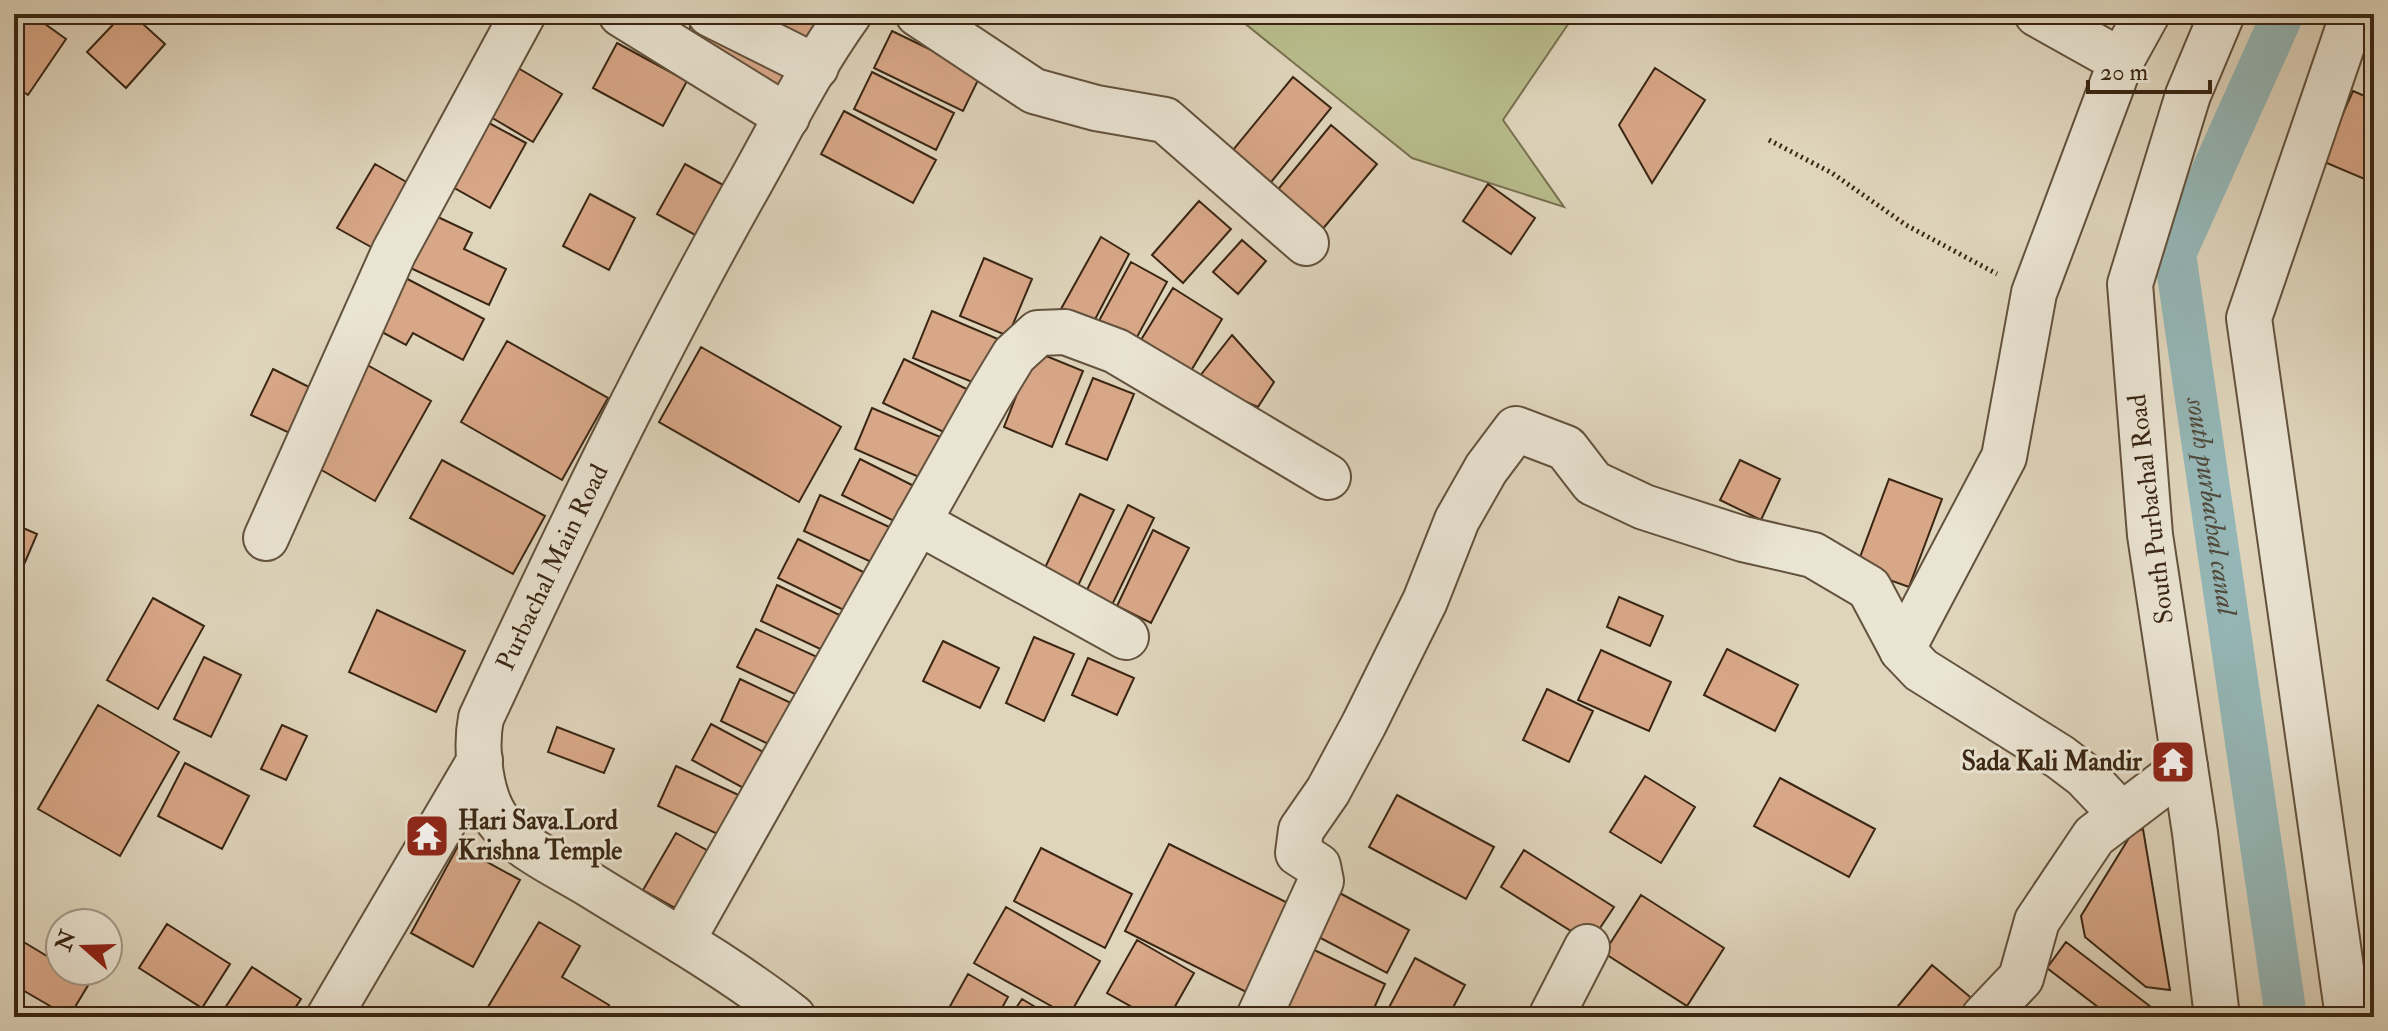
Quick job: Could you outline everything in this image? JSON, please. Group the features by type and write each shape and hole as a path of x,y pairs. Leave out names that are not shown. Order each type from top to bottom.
{"street":[{"path":"266,538 394,252 523,14"},
{"path":"621,14 787,117"},
{"path":"710,14 816,67"},
{"name":"Purbachal Main Road","path":"793,1017 682,941 515,838 491,809 480,760 481,718 566,535 668,330 787,117 849,14"},
{"path":"918,14 1034,91 1096,108 1165,120 1306,243"},
{"path":"2037,14 2121,61"},
{"path":"1902,650 2004,457 2034,293 2121,61 2147,14"},
{"name":"South Purbachal Road","path":"2217,1017 2185,767 2150,535 2130,284 2188,95 2222,14"},
{"path":"2348,1017 2249,318 2353,14"},
{"path":"682,941 1014,355 1038,333 1065,332 1116,351 1328,477"},
{"path":"1272,1013 1321,881 1318,866 1298,853 1301,830 1328,791 1364,724 1425,601 1457,520 1486,469 1516,429 1566,448 1593,483 1644,507 1743,539 1813,555 1869,588 1902,650 1921,670 2060,757 2085,776 2121,814"},
{"path":"918,522 1126,637"},
{"path":"329,1017 480,760"},
{"path":"1984,1017 2021,978 2037,921 2094,836 2185,767"},
{"path":"1551,1017 1587,947"}],"path":[{"path":"1769,140 1832,173 1906,225 2034,293"}],"green space":[{"path":"1233,14 1575,14 1503,120 1564,207 1412,158"}],"building":[{"path":"14,14 31,14 66,39 28,95 14,86"},
{"path":"123,14 132,14 165,44 126,88 87,52"},
{"path":"697,14 804,67 785,103 680,47"},
{"path":"738,14 832,14 803,57"},
{"path":"892,31 981,74 963,111 874,68"},
{"path":"617,43 687,81 663,126 593,88"},
{"path":"518,68 562,94 533,142 489,116"},
{"path":"1655,68 1705,100 1652,183 1619,125"},
{"path":"872,72 954,113 936,150 854,109"},
{"path":"1293,77 1331,108 1267,187 1228,156"},
{"path":"2353,91 2374,100 2374,183 2322,161"},
{"path":"844,111 936,160 913,203 821,154"},
{"path":"478,117 526,143 490,208 442,181"},
{"path":"1331,125 1377,164 1321,231 1275,193"},
{"path":"375,164 417,188 380,252 337,228"},
{"path":"685,164 734,191 706,241 657,214"},
{"path":"1488,184 1535,218 1511,254 1463,221"},
{"path":"590,194 635,218 609,270 563,246"},
{"path":"1199,201 1231,229 1183,283 1152,255"},
{"path":"425,211 472,233 464,249 506,269 489,305 400,263"},
{"path":"1101,237 1129,254 1090,329 1061,309"},
{"path":"1242,240 1266,261 1238,294 1213,272"},
{"path":"984,258 1032,279 1008,336 960,316"},
{"path":"1131,262 1167,282 1131,348 1095,328"},
{"path":"394,272 484,319 463,360 413,333 406,345 367,324"},
{"path":"1173,288 1222,319 1186,379 1136,348"},
{"path":"932,311 1005,342 987,388 913,358"},
{"path":"1232,335 1274,382 1258,407 1196,381"},
{"path":"507,341 608,398 562,480 461,422"},
{"path":"701,347 841,427 799,502 659,422"},
{"path":"1034,351 1083,371 1052,447 1004,427"},
{"path":"904,359 973,392 952,436 883,403"},
{"path":"362,362 431,401 375,501 306,461"},
{"path":"273,369 317,391 296,436 251,415"},
{"path":"1093,378 1134,394 1107,460 1066,444"},
{"path":"872,408 945,439 928,481 855,449"},
{"path":"860,459 924,491 906,527 842,495"},
{"path":"442,460 545,516 513,574 410,518"},
{"path":"1740,460 1780,479 1761,520 1720,500"},
{"path":"1889,479 1942,499 1909,587 1856,568"},
{"path":"1080,494 1114,510 1076,590 1042,574"},
{"path":"820,495 898,531 882,567 804,531"},
{"path":"1128,505 1154,518 1111,607 1085,594"},
{"path":"14,524 37,534 14,588"},
{"path":"1153,530 1189,548 1151,623 1117,606"},
{"path":"798,539 877,579 858,617 778,578"},
{"path":"777,585 852,621 835,656 761,621"},
{"path":"1619,597 1663,616 1650,646 1607,627"},
{"path":"153,598 204,626 158,709 107,680"},
{"path":"377,610 465,651 436,712 349,672"},
{"path":"756,629 828,662 810,701 737,667"},
{"path":"1034,637 1074,654 1044,721 1006,703"},
{"path":"943,641 999,668 980,708 923,681"},
{"path":"1727,649 1798,685 1775,731 1704,695"},
{"path":"1601,650 1671,682 1649,731 1578,700"},
{"path":"204,657 241,675 211,737 174,719"},
{"path":"1088,658 1134,678 1117,715 1072,695"},
{"path":"740,679 806,710 785,752 721,721"},
{"path":"1547,689 1593,711 1569,762 1523,740"},
{"path":"98,705 179,752 120,856 38,809"},
{"path":"711,724 778,760 758,796 692,760"},
{"path":"282,725 307,736 286,780 261,769"},
{"path":"557,727 614,749 604,773 548,752"},
{"path":"185,763 249,796 222,849 158,816"},
{"path":"676,766 745,798 726,838 658,806"},
{"path":"1645,776 1695,807 1661,863 1610,832"},
{"path":"1780,778 1875,829 1849,877 1754,826"},
{"path":"1397,795 1494,847 1466,899 1369,847"},
{"path":"2143,829 2170,990 2146,987 2085,937 2081,916 2132,833"},
{"path":"676,833 719,857 686,914 643,890"},
{"path":"1169,844 1300,909 1256,997 1125,931"},
{"path":"458,846 520,880 473,967 411,933"},
{"path":"1041,848 1132,894 1105,948 1014,901"},
{"path":"1524,850 1614,907 1590,943 1501,887"},
{"path":"1334,890 1409,930 1387,973 1311,933"},
{"path":"1641,895 1724,948 1687,1006 1604,953"},
{"path":"1006,907 1100,961 1069,1016 974,963"},
{"path":"539,922 580,946 562,977 609,1005 602,1017 494,1017 485,1012"},
{"path":"167,924 230,964 202,1008 139,968"},
{"path":"1137,940 1194,973 1169,1017 1150,1017 1107,993"},
{"path":"22,941 44,954 44,987 87,987 69,1017 14,985 14,955"},
{"path":"2066,942 2164,1017 2111,1017 2047,968"},
{"path":"1306,946 1385,984 1370,1017 1308,1017 1280,1005"},
{"path":"1415,958 1465,985 1448,1017 1384,1017"},
{"path":"1932,965 1975,1001 1961,1017 1889,1017"},
{"path":"252,967 301,999 289,1017 219,1017"},
{"path":"968,974 1008,997 997,1017 944,1017"},
{"path":"1022,999 1052,1017 1010,1017"}],"waterway":[{"name":"south purbachal canal","path":"2283,14 2175,254 2286,1017"}],"place":[{"name":"Sada Kali Mandir","path":"2173,762"},
{"name":"Hari Sava.Lord Krishna Temple","path":"427,836"}]}
